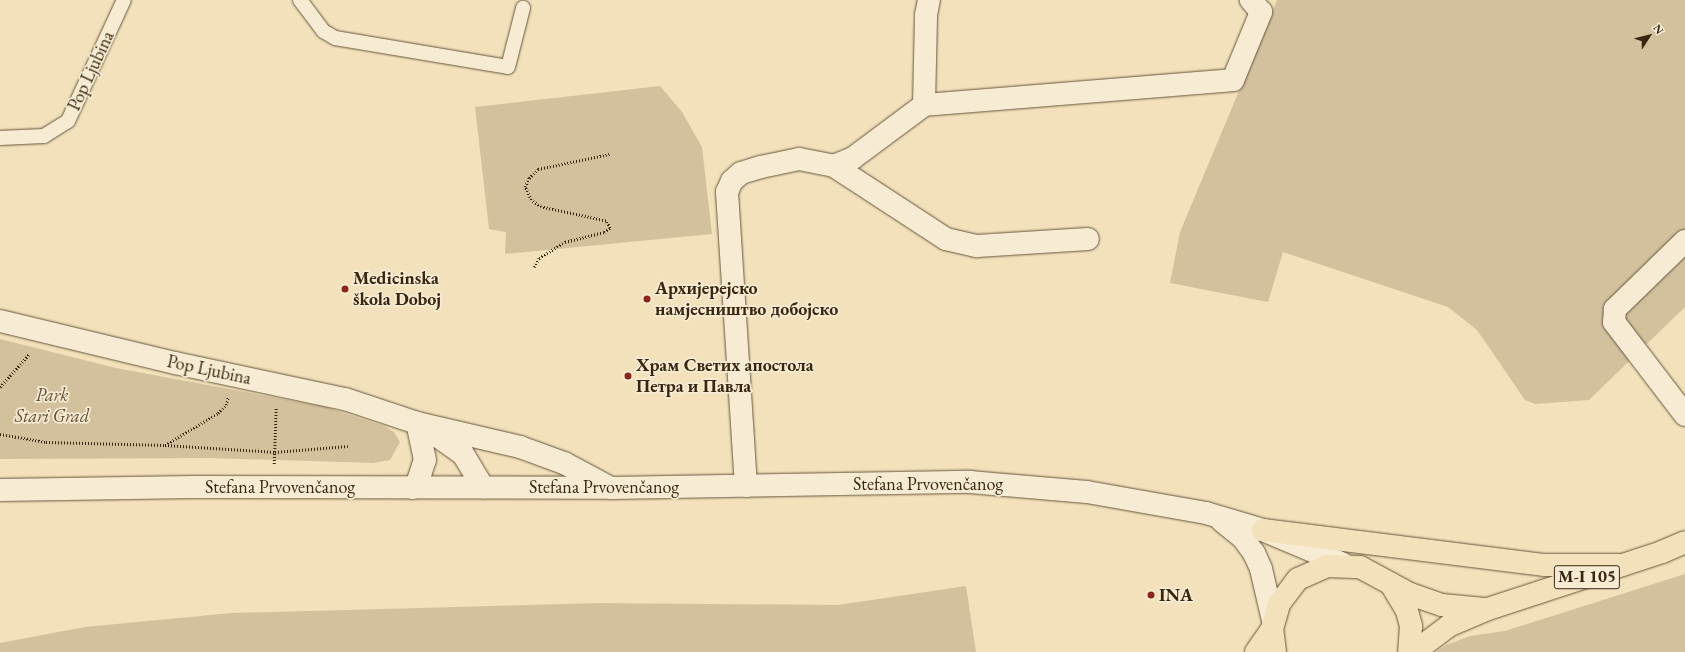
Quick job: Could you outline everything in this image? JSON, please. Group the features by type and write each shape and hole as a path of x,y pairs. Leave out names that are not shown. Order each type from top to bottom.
{"main road":[{"path":"1263,530 1544,565 1622,565"},
{"name":"M-I 105","path":"1414,652 1450,625 1488,609 1622,565 1685,542"},
{"name":"M-I 105","path":"1256,652 1273,624 1281,600 1298,579 1317,569 1343,564 1360,567 1390,583 1442,605 1488,609"},
{"path":"1390,583 1407,611 1411,626 1408,652"},
{"name":"M-I 105","path":"1273,624 1275,652"}],"street":[{"path":"924,105 926,15 929,0"},
{"path":"834,166 852,158 924,105 1233,80 1261,12 1251,0"},
{"path":"746,486 727,192 732,181 741,173 761,166 799,158 834,166 946,239 977,246 1088,239"},
{"path":"1685,241 1615,309 1614,322 1685,415"},
{"name":"Pop Ljubina","path":"0,321 175,363 345,398 417,423"},
{"path":"417,423 463,454 483,487"},
{"path":"417,423 520,447 564,463 611,488"},
{"path":"412,488 418,481 425,460 417,423"},
{"name":"Stefana Prvovenčanog","path":"0,490 194,487 611,488 970,482 1087,492 1206,513"},
{"path":"1206,513 1263,530 1343,564"},
{"path":"1206,513 1222,521 1243,538 1254,553 1261,569 1273,624"}],"lane":[{"name":"Pop Ljubina","path":"0,138 44,136 68,121 124,0"},
{"path":"300,0 323,31 335,38 508,67 523,8"}],"path":[{"path":"534,267 539,258 565,242 604,232 610,228 606,221 541,207 531,200 525,187 529,178 538,168 610,154"},
{"path":"0,387 30,353"},
{"path":"165,445 218,413 226,405 229,390"},
{"path":"273,471 276,400"},
{"path":"0,434 46,442 165,445 275,452 348,446"}],"green space":[{"path":"1277,0 1685,0 1685,307 1589,400 1535,404 1525,400 1477,330 1448,307 1283,252 1268,302 1170,283 1180,232"},
{"path":"660,86 682,112 702,147 712,234 505,254 506,232 489,229 475,107"},
{"name":"Park Stari Grad","path":"0,339 116,368 326,407 384,426 394,432 400,442 390,460 373,463 209,458 0,459"},
{"path":"1685,574 1685,652 1436,652 1446,645 1470,636 1505,631"},
{"path":"966,586 976,652 0,652 0,643 85,627 232,613 599,603 838,605"}],"place":[{"name":"Medicinska škola Doboj","path":"345,289"},
{"name":"Архијерејско намјесништво добојско","path":"647,299"},
{"name":"Храм Светих апостола Петра и Павла","path":"628,376"},
{"name":"INA","path":"1151,595"}]}
